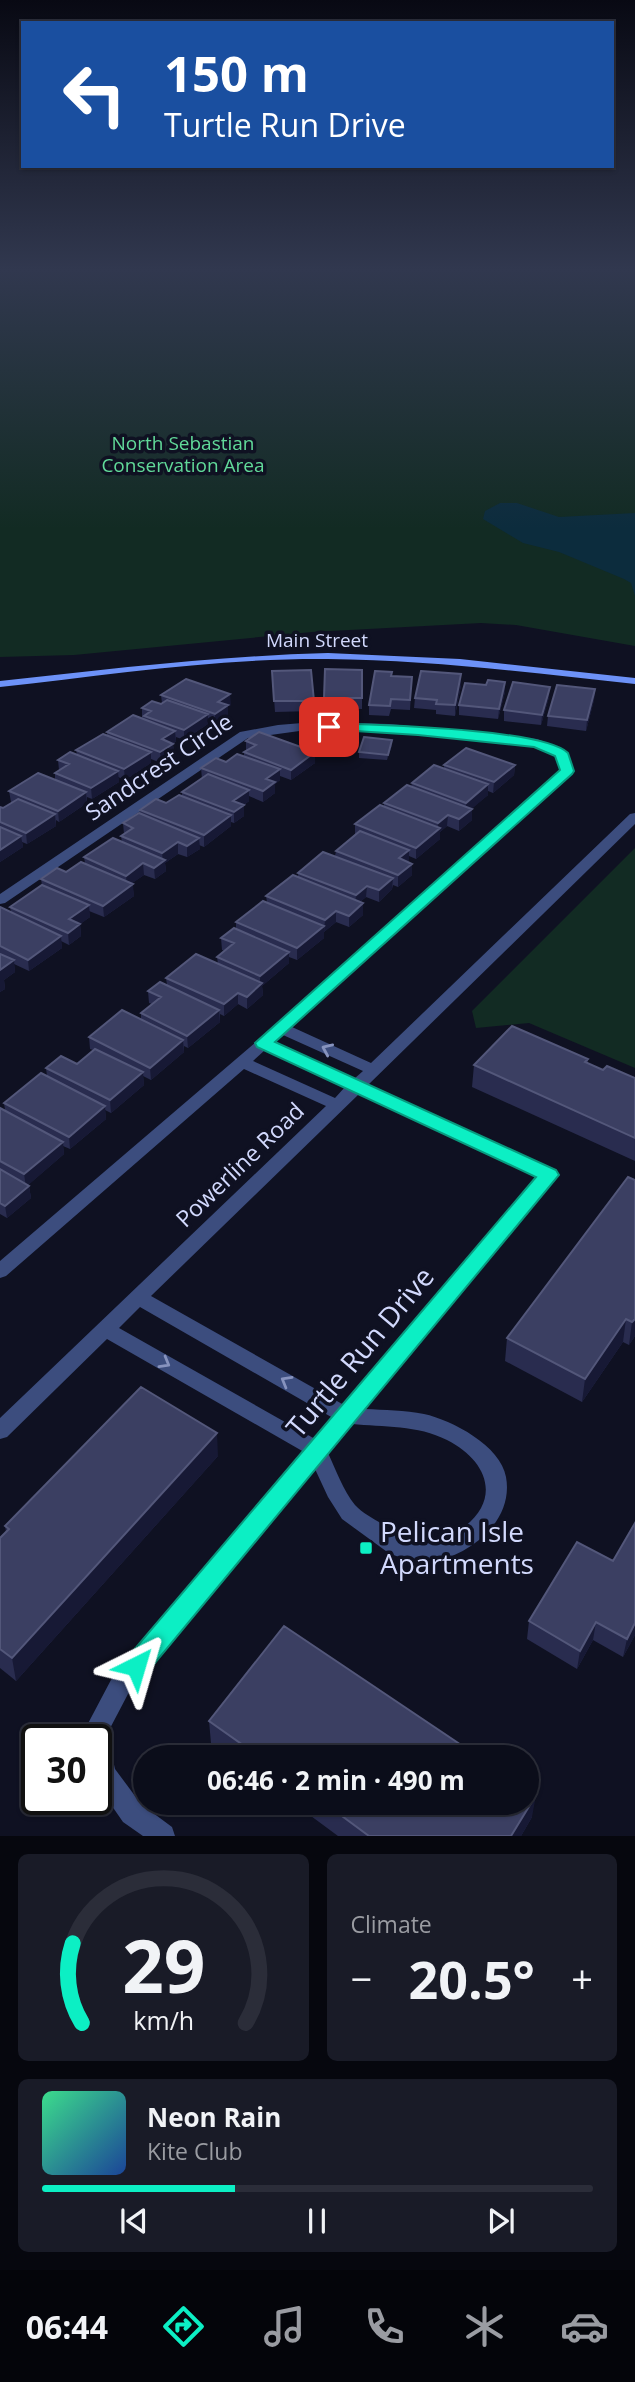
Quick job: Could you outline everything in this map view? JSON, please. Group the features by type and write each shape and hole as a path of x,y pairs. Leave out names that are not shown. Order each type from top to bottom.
{"street":[{"name":"Main Street","path":"0,684 144,668 262,658 328,656 460,662 635,681"},
{"name":"Sandcrest Circle","path":"0,900 244,735 275,727 356,727 537,743 561,753 567,771 281,1028 0,1271"},
{"name":"Powerline Road","path":"0,1431 635,817"},
{"path":"281,1028 374,1070"},
{"path":"263,1043 356,1087"},
{"path":"242,1062 337,1105"},
{"name":"Turtle Run Drive","path":"163,1836 132,1813 104,1774 95,1733 120,1686 549,1175 356,1087"},
{"path":"105,1329 317,1449 335,1490 349,1513 398,1547 430,1553 458,1544 480,1527 495,1504 496,1476 481,1452 455,1434 424,1422 345,1415 138,1297"}],"green space":[{"name":"North Sebastian Conservation Area","path":"0,358 635,358 635,646 516,625 481,623 312,632 74,655 0,657"},
{"path":"635,848 635,1068 529,1023 476,1028 472,1011"}],"water":[{"path":"500,503 517,503 559,517 635,513 635,596 631,583 624,579 559,552 523,543 483,519 485,511"}],"building":[{"path":"325,669 362,670 362,698 324,698"},
{"path":"311,670 314,701 274,701 272,671"},
{"path":"375,671 392,672 391,676 412,677 410,700 391,699 390,706 369,705"},
{"path":"421,671 461,674 455,705 436,704 437,700 415,698"},
{"path":"186,679 230,694 218,702 228,705 215,714 161,695"},
{"path":"488,680 505,682 499,709 459,705 465,683 486,685"},
{"path":"513,682 550,687 542,715 504,710"},
{"path":"557,685 595,689 587,720 548,716"},
{"path":"167,700 208,714 184,730 144,716 151,711 142,708 152,701 161,704"},
{"path":"133,715 175,731 162,739 173,744 160,752 107,732"},
{"path":"259,732 315,752 291,770 244,752 256,745 246,741"},
{"path":"103,734 151,752 124,769 76,750"},
{"path":"364,737 392,740 388,755 359,752"},
{"path":"466,748 515,765 494,782 444,765"},
{"path":"70,752 118,771 91,788 55,773 69,764 58,760"},
{"path":"237,754 280,769 266,779 275,782 263,791 201,768 216,758 226,762"},
{"path":"434,765 488,784 466,803 412,783"},
{"path":"38,773 86,792 58,811 9,791"},
{"path":"208,774 249,790 233,801 244,805 234,812 182,792"},
{"path":"407,785 472,809 459,819 448,815 438,823 384,803"},
{"path":"179,795 231,815 204,835 140,810 156,799 166,803"},
{"path":"18,799 55,814 26,833 0,822 0,807 3,808"},
{"path":"380,805 440,828 416,848 355,824"},
{"path":"139,813 199,838 187,846 178,842 162,853 121,836 133,828 123,823"},
{"path":"0,827 21,836 0,850"},
{"path":"360,831 409,850 399,858 412,864 398,875 336,851"},
{"path":"113,838 165,860 154,868 143,863 126,876 84,857"},
{"path":"323,852 393,878 379,890 367,886 356,895 298,873"},
{"path":"81,862 133,884 103,906 41,879 57,868 66,872"},
{"path":"293,875 363,903 349,916 336,911 325,920 266,896"},
{"path":"42,885 89,905 69,919 80,924 68,933 10,907"},
{"path":"263,901 324,926 297,948 236,922"},
{"path":"0,907 61,936 28,960 0,946"},
{"path":"234,928 289,952 260,976 217,957 234,943 221,938"},
{"path":"0,954 14,960 0,970"},
{"path":"196,954 262,983 247,997 238,993 224,1004 166,978"},
{"path":"160,982 219,1010 187,1036 141,1013 161,997 148,991"},
{"path":"122,1010 183,1040 150,1068 89,1037"},
{"path":"512,1026 588,1059 585,1062 603,1070 607,1066 635,1078 635,1138 474,1065"},
{"path":"95,1049 143,1072 110,1100 46,1068 61,1056 77,1064"},
{"path":"41,1073 105,1106 69,1137 4,1103"},
{"path":"0,1108 63,1142 24,1174 0,1161"},
{"path":"0,1169 29,1186 5,1206 0,1203"},
{"path":"628,1177 635,1180 635,1319 632,1322 626,1319 585,1379 507,1338"},
{"path":"141,1387 217,1433 12,1658 0,1649 0,1538 9,1529 5,1526"},
{"path":"635,1523 635,1623 627,1639 596,1622 580,1651 529,1621 577,1542 613,1561"},
{"path":"284,1626 461,1745 243,1745 209,1721"},
{"path":"341,1815 524,1815 511,1836 369,1836"}],"place":[{"name":"Pelican Isle Apartments","path":"366,1548"}],"route":[{"path":"136,1666 549,1175 263,1043 567,771 561,753 537,743 418,731 329,727"}]}
